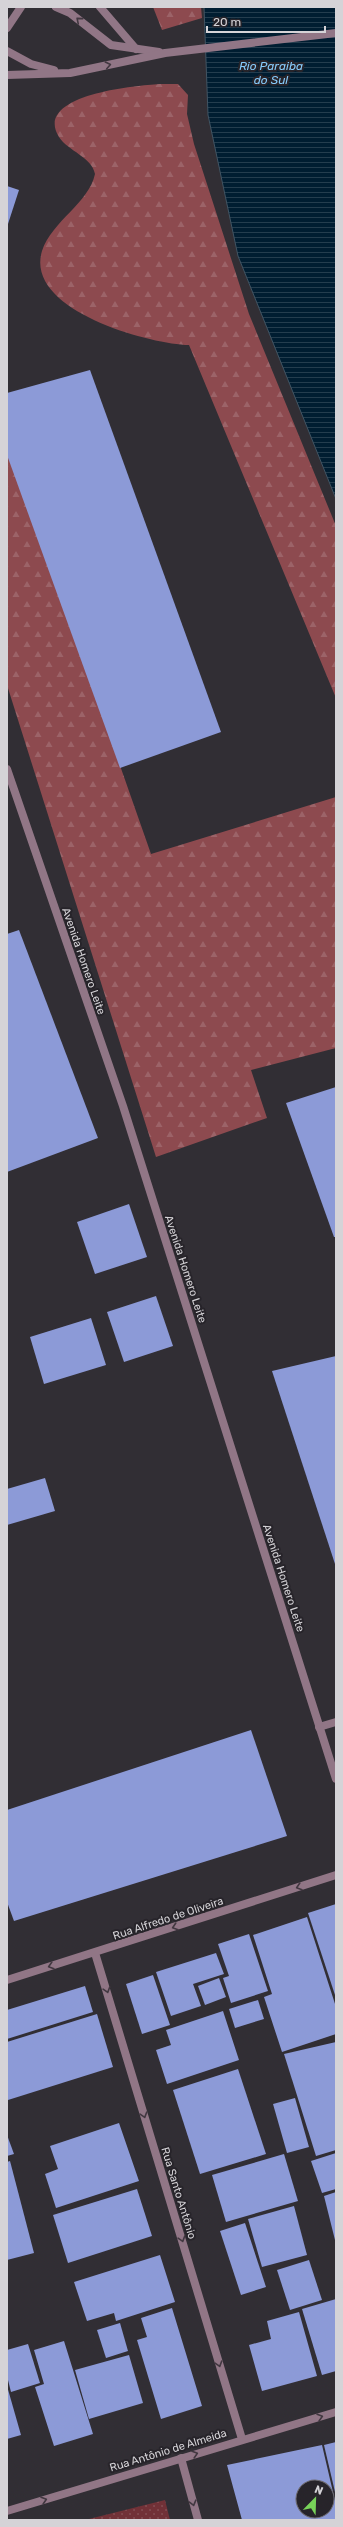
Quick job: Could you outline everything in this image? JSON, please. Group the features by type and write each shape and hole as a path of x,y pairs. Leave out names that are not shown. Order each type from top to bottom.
{"street":[{"path":"7,28 21,7"},
{"path":"56,7 70,14 111,45 168,53"},
{"path":"100,7 136,49"},
{"path":"7,75 70,73 168,53 336,33"},
{"path":"7,51 42,67 70,73"},
{"name":"Avenida Homero Leite","path":"7,769 123,1106 336,1779"},
{"path":"319,1727 336,1722"},
{"name":"Rua Alfredo de Oliveira","path":"7,1980 336,1875"},
{"name":"Rua Santo Antônio","path":"95,1953 242,2439"},
{"name":"Rua Antônio de Almeida","path":"7,2511 242,2439 336,2412"},
{"path":"181,2458 198,2520"}],"green space":[{"path":"153,7 201,7 202,18 162,30"},
{"path":"161,84 178,84 188,95 187,114 194,144 249,314 336,526 336,698 189,345 147,338 94,320 70,306 52,290 42,272 42,251 47,240 86,194 95,174 89,163 59,137 55,122 61,111 74,102 92,95 112,90"},
{"path":"7,443 151,854 336,797 336,1048 251,1070 267,1118 156,1157 7,685"}],"shaded area":[{"path":"165,2500 170,2520 85,2520"}],"water":[{"name":"Rio Paraiba do Sul","path":"204,7 336,7 336,499 238,256 208,115"}],"building":[{"path":"7,186 19,190 7,227"},
{"path":"90,370 221,732 120,768 7,455 7,393"},
{"path":"19,930 98,1138 7,1172 7,934"},
{"path":"336,1087 336,1237 334,1237 286,1103"},
{"path":"129,1204 147,1257 95,1274 77,1222"},
{"path":"156,1296 173,1346 124,1362 107,1312"},
{"path":"91,1318 106,1365 44,1384 30,1337"},
{"path":"336,1356 336,1567 272,1371"},
{"path":"45,1478 55,1511 7,1525 7,1489"},
{"path":"251,1730 287,1836 14,1921 7,1902 7,1810"},
{"path":"336,1904 336,1998 308,1913"},
{"path":"307,1917 336,2007 336,2034 282,2052 264,1997 272,1994 253,1935"},
{"path":"249,1934 268,1991 231,2003 223,1978 229,1976 218,1944"},
{"path":"216,1953 224,1974 193,1984 201,2006 171,2016 156,1972"},
{"path":"153,1975 170,2025 142,2034 126,1984"},
{"path":"219,1978 226,1997 205,2005 198,1986"},
{"path":"85,1986 93,2012 7,2039 7,2010"},
{"path":"258,2000 264,2019 235,2028 229,2009"},
{"path":"223,2011 239,2060 167,2084 156,2050 171,2045 166,2030"},
{"path":"97,2014 113,2067 8,2100 7,2042"},
{"path":"336,2042 336,2150 316,2156 284,2054"},
{"path":"238,2069 266,2154 200,2174 173,2090"},
{"path":"295,2098 309,2147 287,2153 273,2104"},
{"path":"119,2123 139,2181 56,2208 45,2174 58,2169 50,2146"},
{"path":"7,2135 14,2154 7,2156"},
{"path":"336,2153 336,2189 322,2193 311,2161"},
{"path":"284,2154 298,2201 226,2222 212,2175"},
{"path":"10,2161 34,2253 7,2260 7,2162"},
{"path":"137,2189 152,2236 68,2263 53,2215"},
{"path":"336,2192 336,2240 335,2240 324,2196"},
{"path":"294,2206 307,2255 262,2267 248,2219"},
{"path":"245,2223 266,2287 241,2295 220,2231"},
{"path":"160,2255 175,2302 116,2321 114,2313 87,2321 74,2282"},
{"path":"309,2260 322,2300 290,2310 277,2270"},
{"path":"336,2299 336,2371 322,2375 302,2309"},
{"path":"172,2308 202,2406 161,2419 137,2340 147,2337 141,2318"},
{"path":"299,2312 317,2376 262,2391 249,2345 271,2339 267,2321"},
{"path":"120,2323 128,2351 106,2358 97,2330"},
{"path":"64,2341 93,2434 54,2446 35,2387 44,2384 34,2350"},
{"path":"28,2344 40,2383 11,2392 7,2376 7,2350"},
{"path":"129,2355 143,2403 89,2419 75,2370"},
{"path":"7,2386 21,2435 7,2439"},
{"path":"336,2442 336,2492 335,2479 332,2479 324,2445"},
{"path":"322,2445 330,2479 295,2479 295,2519 335,2519 335,2501 336,2520 242,2520 227,2465"}]}
